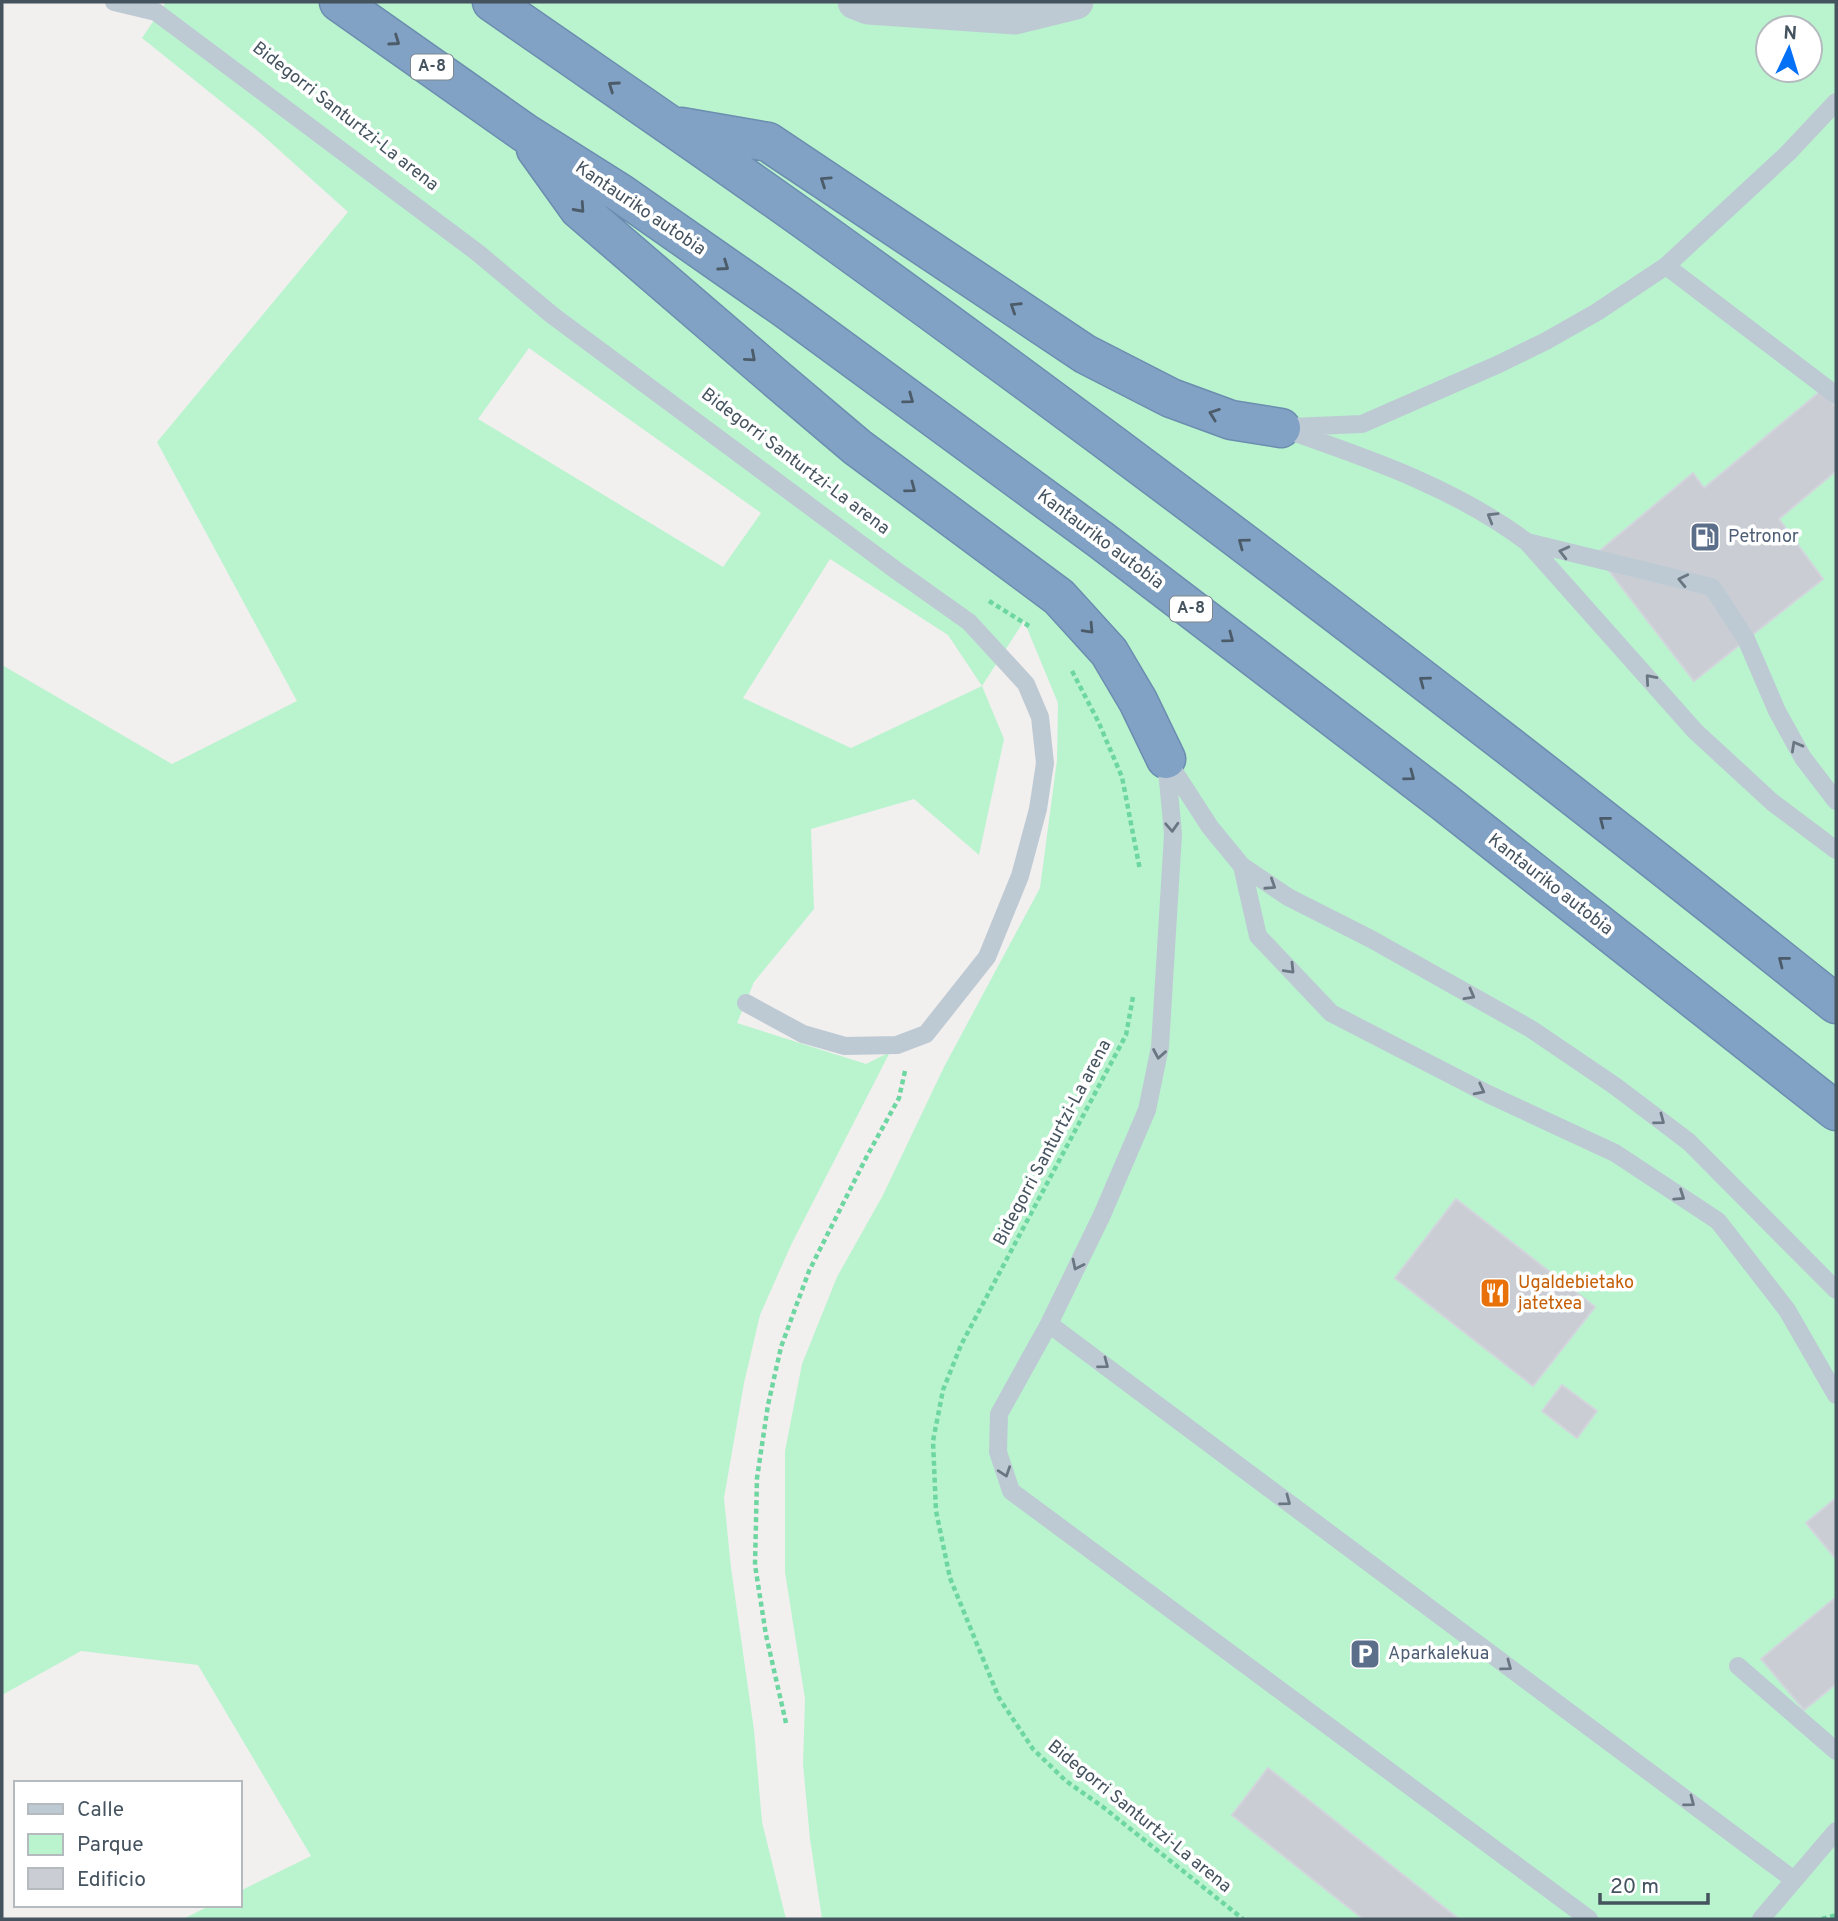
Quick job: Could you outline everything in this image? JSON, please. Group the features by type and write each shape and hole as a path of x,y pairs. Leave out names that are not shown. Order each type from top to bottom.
{"highway":[{"name":"Kantauriko autobia","path":"339,2 525,133 620,193 786,309 1101,540 1444,802 1836,1111"},
{"path":"492,2 835,241 1151,473 1507,744 1836,1004"},
{"path":"669,125 768,142 1085,354 1171,398 1231,420 1281,428"},
{"path":"525,133 579,209 857,447 1059,597 1109,652 1138,701 1166,760"}],"street":[{"path":"855,2 868,7 1016,17 1076,2"}],"lane":[{"path":"114,2 156,12 167,20 478,253 552,315 969,622 1026,684 1040,718 1045,763 1038,808 1020,876 987,957 926,1034 897,1045 845,1046 803,1034 746,1003"},
{"path":"1281,428 1362,424 1546,341 1597,312 1665,266 1788,153 1836,102"},
{"path":"1665,266 1836,395"},
{"path":"1281,428 1439,487 1497,520 1527,542 1695,731 1772,802 1836,850"},
{"path":"1527,542 1712,587 1746,639 1777,711 1803,758 1836,801"},
{"path":"1166,760 1210,827 1242,866 1288,897 1371,939 1531,1029 1615,1086 1689,1142 1836,1290"},
{"path":"1166,760 1173,834 1160,1047 1147,1110 1102,1216 1049,1324 999,1414 998,1452 1011,1491 1589,1919"},
{"path":"1242,866 1258,936 1331,1013 1488,1094 1615,1153 1718,1221 1787,1310 1836,1395"},
{"path":"1049,1324 1794,1880"},
{"path":"1738,1666 1836,1751"},
{"path":"1761,1919 1836,1831"}],"path":[{"path":"979,595 1035,629"},
{"path":"1069,665 1098,721 1122,777 1140,866 1140,880"},
{"name":"Bidegorri Santurtzi-La arena","path":"1135,987 1126,1035 961,1345 943,1390 933,1441 936,1511 950,1578 994,1686 1033,1749 1066,1781 1103,1807 1243,1919"},
{"path":"786,1723 766,1635 755,1565 757,1478 768,1405 781,1346 809,1271 899,1098 912,1039"},
{"path":"1822,1919 1836,1915"}],"green space":[{"path":"166,2 1836,2 1836,1919 822,1919 810,1839 803,1764 805,1699 785,1572 785,1451 802,1364 837,1277 883,1195 944,1067 1040,888 1057,760 1058,703 1024,621 982,686 1004,739 979,855 914,799 811,829 814,909 754,982 737,1023 866,1064 890,1052 791,1245 760,1315 744,1383 724,1498 754,1730 762,1822 786,1919 183,1919 207,1907 242,1907 242,1890 311,1856 198,1665 81,1651 2,1695 2,665 172,764 297,701 157,442 348,212 259,132 142,38","holes":["529,348 761,513 723,567 478,419","830,559 948,635 982,686 851,748 743,698"]}],"building":[{"name":"Petronor","path":"1822,390 1836,408 1836,471 1779,519 1823,579 1694,681 1596,554 1693,473 1704,488"},
{"name":"Ugaldebietako jatetxea","path":"1456,1199 1595,1307 1533,1386 1395,1278"},
{"path":"1562,1385 1597,1411 1577,1438 1542,1411"},
{"path":"1836,1498 1836,1559 1806,1523"},
{"path":"1836,1597 1836,1684 1804,1710 1761,1659"},
{"path":"1268,1768 1459,1919 1363,1919 1232,1815"}],"place":[{"name":"Petronor","path":"1705,537"},
{"name":"Ugaldebietako jatetxea","path":"1495,1293"},
{"name":"Aparkalekua","path":"1365,1654"}]}
